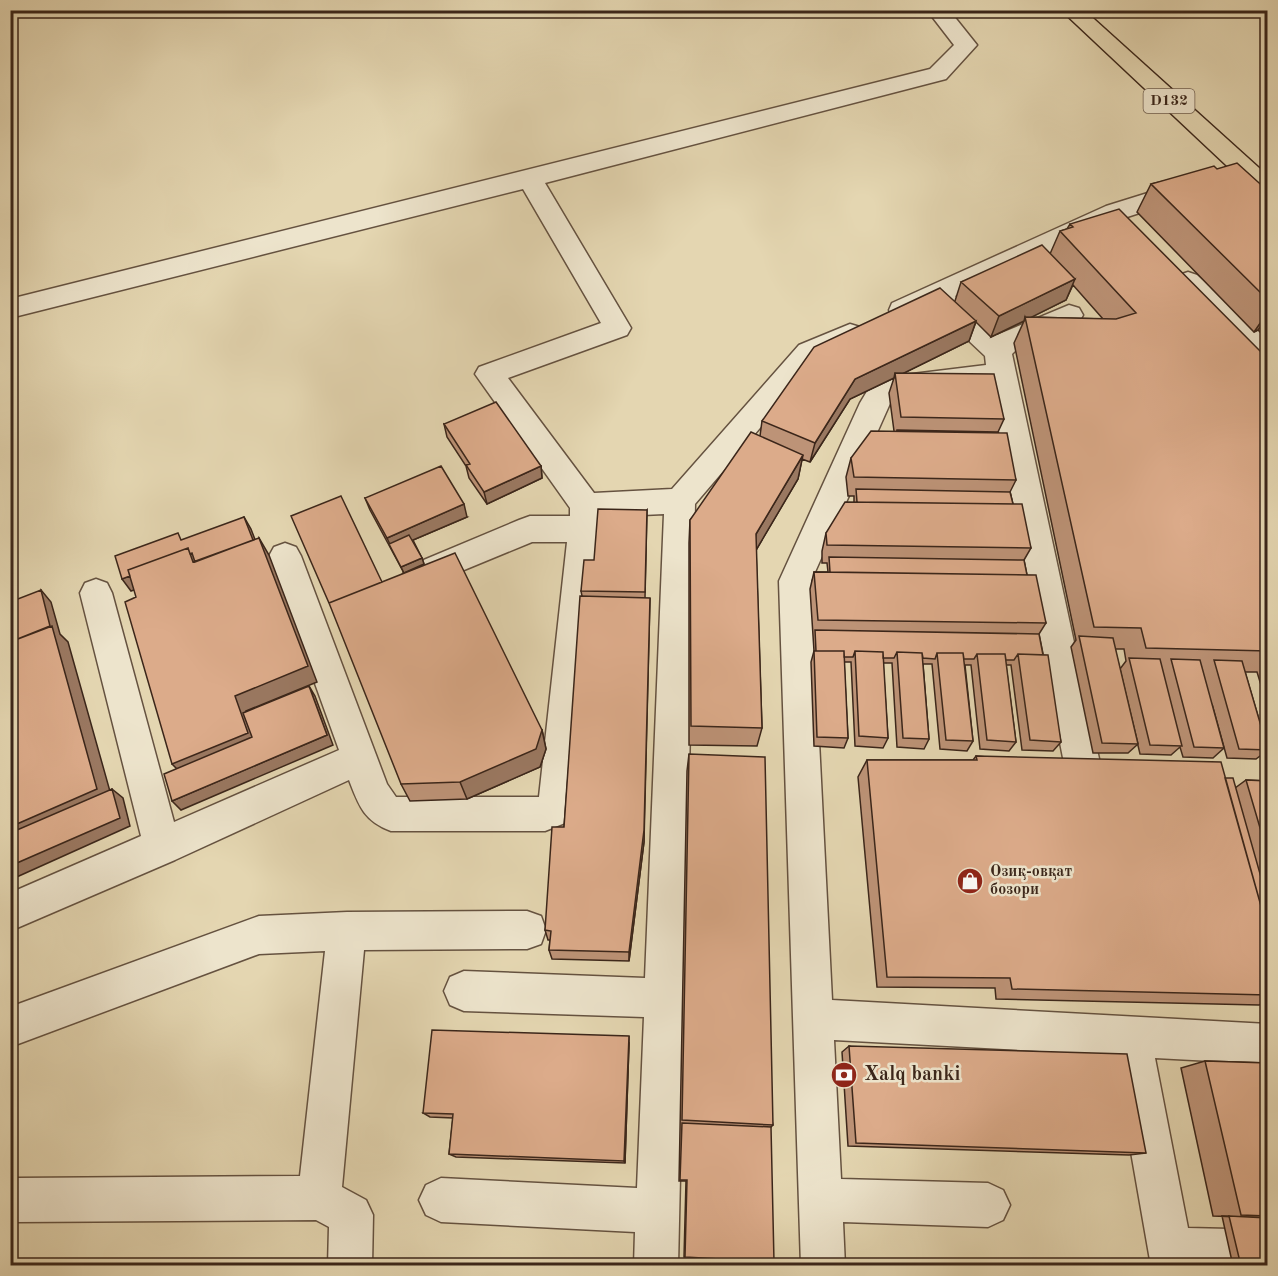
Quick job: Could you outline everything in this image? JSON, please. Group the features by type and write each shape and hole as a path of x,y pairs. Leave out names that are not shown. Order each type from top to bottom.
{"highway":[{"name":"D132","path":"1071,10 1260,175"},
{"name":"D132","path":"1095,10 1260,175"}],"lane":[{"path":"10,309 938,74 966,45 937,10"},
{"path":"411,579 530,529 680,501 809,352 936,294 1124,220 1260,175"},
{"path":"285,556 378,805 384,812 391,814 545,814 552,811 557,800 585,518 489,374 617,328 530,179"},
{"path":"1174,268 1268,356"},
{"path":"936,294 1000,363 1083,768"},
{"path":"1000,363 1009,340 1069,315"},
{"path":"823,1266 795,581 874,403 882,391 1000,363"},
{"path":"656,1266 680,501"},
{"path":"96,593 162,847"},
{"path":"10,912 360,758"},
{"path":"10,1027 259,935 347,931 528,930"},
{"path":"320,1198 347,931"},
{"path":"465,991 664,998"},
{"path":"813,1019 1268,1044"},
{"path":"1131,1036 1172,1258 1230,1251"},
{"path":"17,1200 320,1198 351,1215 350,1266"},
{"path":"441,1200 657,1210"},
{"path":"820,1200 988,1205"}],"building":[{"path":"1237,163 1268,191 1268,300 1151,184 1214,166 1217,169"},
{"path":"1119,209 1268,359 1268,651 1146,648 1141,628 1094,627 1025,317 1116,319 1136,313 1060,231 1073,227 1070,224"},
{"path":"1042,245 1075,279 999,316 961,282"},
{"path":"940,288 976,321 855,379 815,443 762,421 814,347"},
{"path":"895,373 994,374 1004,419 901,417"},
{"path":"496,402 541,466 484,492 466,465 470,464 444,424"},
{"path":"871,431 1007,433 1016,480 854,477 851,458"},
{"path":"897,431 998,432 998,433"},
{"path":"751,432 803,455 756,534 762,728 691,726 690,520"},
{"path":"441,466 464,504 387,538 365,498"},
{"path":"856,489 1010,492 1013,504 857,502"},
{"path":"341,496 382,582 329,603 291,516"},
{"path":"845,502 1022,504 1031,548 827,545 826,533"},
{"path":"598,509 647,510 645,592 581,591 584,560 594,560"},
{"path":"244,517 253,540 195,562 188,548 128,570 130,576 122,579 115,556 178,533 181,540"},
{"path":"409,535 422,558 401,567 389,544"},
{"path":"259,538 308,666 235,696 248,733 172,764 125,602 136,597 128,570 188,548 193,562"},
{"path":"455,553 542,730 536,749 460,782 401,784 329,603"},
{"path":"829,557 1024,560 1027,575 830,572"},
{"path":"814,572 1036,575 1046,623 818,620"},
{"path":"41,590 50,626 10,642 10,602"},
{"path":"580,596 650,598 644,830 629,952 549,950 551,931 545,930 552,827 564,827"},
{"path":"52,626 97,789 10,827 10,642"},
{"path":"815,630 1039,634 1043,655 1018,654 1014,660 1006,660 1005,654 977,654 974,659 964,659 963,653 937,653 935,659 923,658 922,653 897,652 894,658 883,658 883,652 855,651 853,657 844,657 844,651 816,651"},
{"path":"1079,636 1113,638 1138,744 1102,743"},
{"path":"814,651 844,651 848,738 817,737"},
{"path":"855,651 883,652 888,738 859,736"},
{"path":"897,652 922,653 929,739 903,738"},
{"path":"937,653 963,653 973,741 946,740"},
{"path":"977,654 1005,654 1016,742 987,740"},
{"path":"1018,654 1048,655 1061,742 1030,740"},
{"path":"1129,658 1160,659 1182,746 1150,745"},
{"path":"1171,659 1200,660 1224,748 1194,747"},
{"path":"1214,660 1242,661 1268,750 1239,749"},
{"path":"309,686 327,735 172,801 164,774 252,737 243,713"},
{"path":"689,754 765,757 773,1125 682,1120"},
{"path":"976,756 1221,762 1268,931 1268,995 1012,989 1010,978 887,977 867,760 977,760"},
{"path":"1225,778 1233,778 1268,902 1268,931"},
{"path":"1246,780 1268,781 1268,855"},
{"path":"112,789 120,818 10,866 10,833"},
{"path":"432,1030 629,1036 624,1161 449,1154 453,1114 423,1113"},
{"path":"849,1046 1127,1054 1146,1153 856,1143"},
{"path":"1205,1061 1268,1063 1268,1216 1241,1215"},
{"path":"682,1123 771,1127 774,1262 685,1257 687,1180 680,1180"},
{"path":"1229,1216 1268,1218 1268,1266 1241,1266"}],"place":[{"name":"Озиқ-овқат бозори","path":"970,881"},
{"name":"Xalq banki","path":"844,1075"}]}
